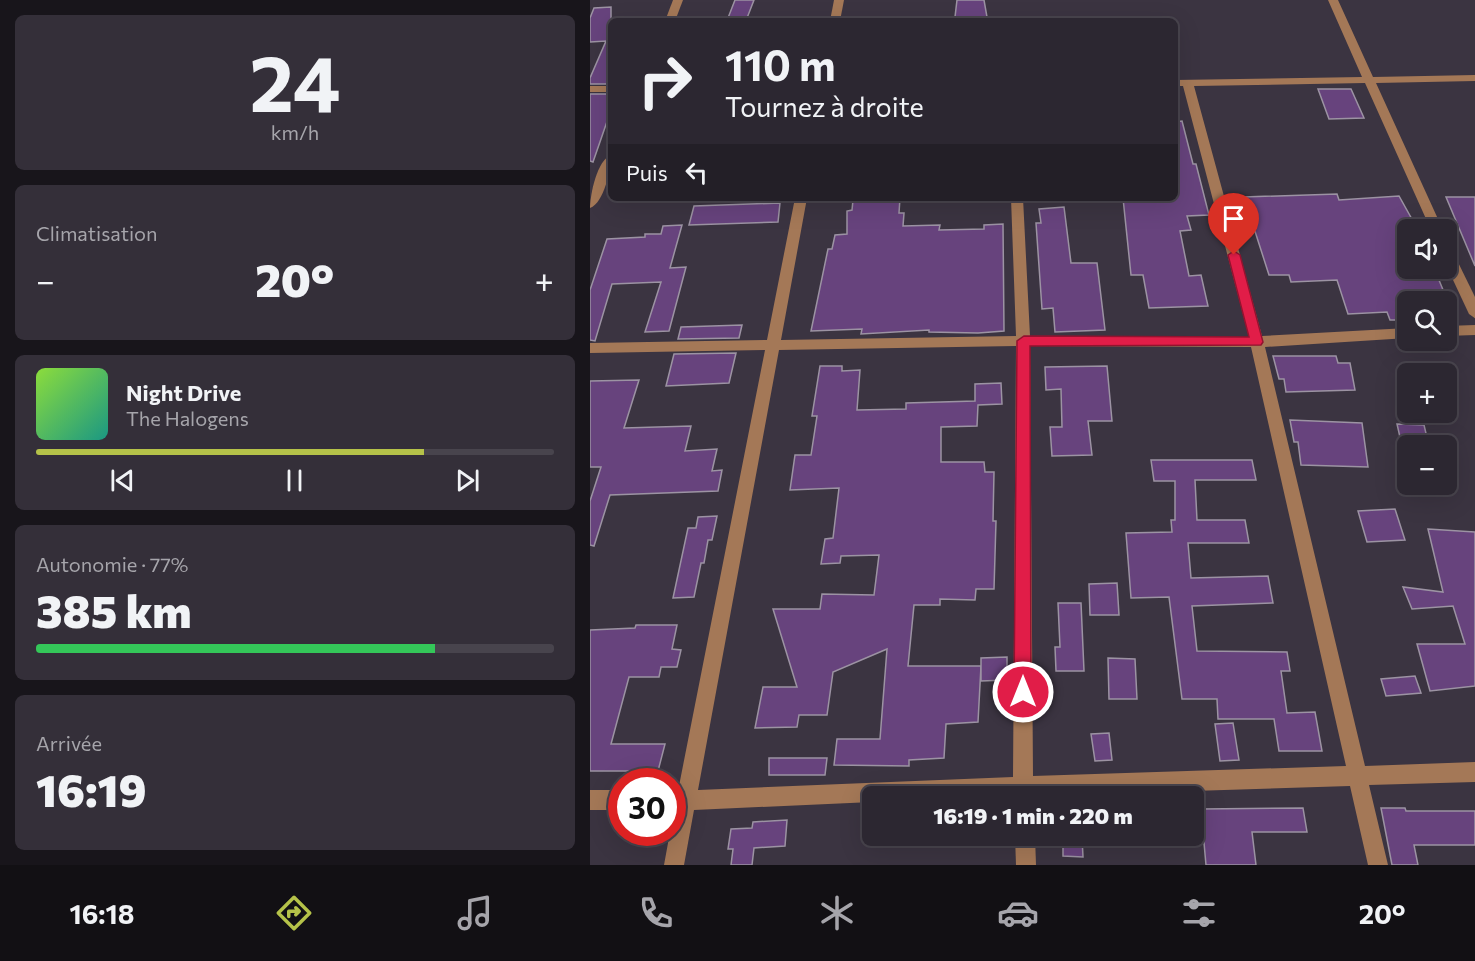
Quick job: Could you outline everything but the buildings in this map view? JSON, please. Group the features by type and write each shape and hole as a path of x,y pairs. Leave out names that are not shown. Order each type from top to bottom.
{"street":[{"path":"671,18 678,0"},
{"path":"836,18 839,0"},
{"path":"1333,0 1432,219"},
{"path":"1378,865 1257,342 1182,83 1368,78 1475,78"},
{"path":"590,90 608,89"},
{"path":"590,204 608,165"},
{"path":"686,768 775,344 801,201"},
{"path":"1017,201 1024,341 1023,786"},
{"path":"1457,274 1475,314"},
{"path":"1457,331 1475,330"},
{"path":"590,348 1024,341 1257,342 1397,334"},
{"path":"1122,786 1358,774 1475,772"},
{"path":"686,801 862,796"},
{"path":"590,800 608,800"},
{"path":"674,865 675,846"},
{"path":"1025,846 1026,865"}],"route":[{"path":"1023,692 1024,341 1257,342 1234,255"}]}
